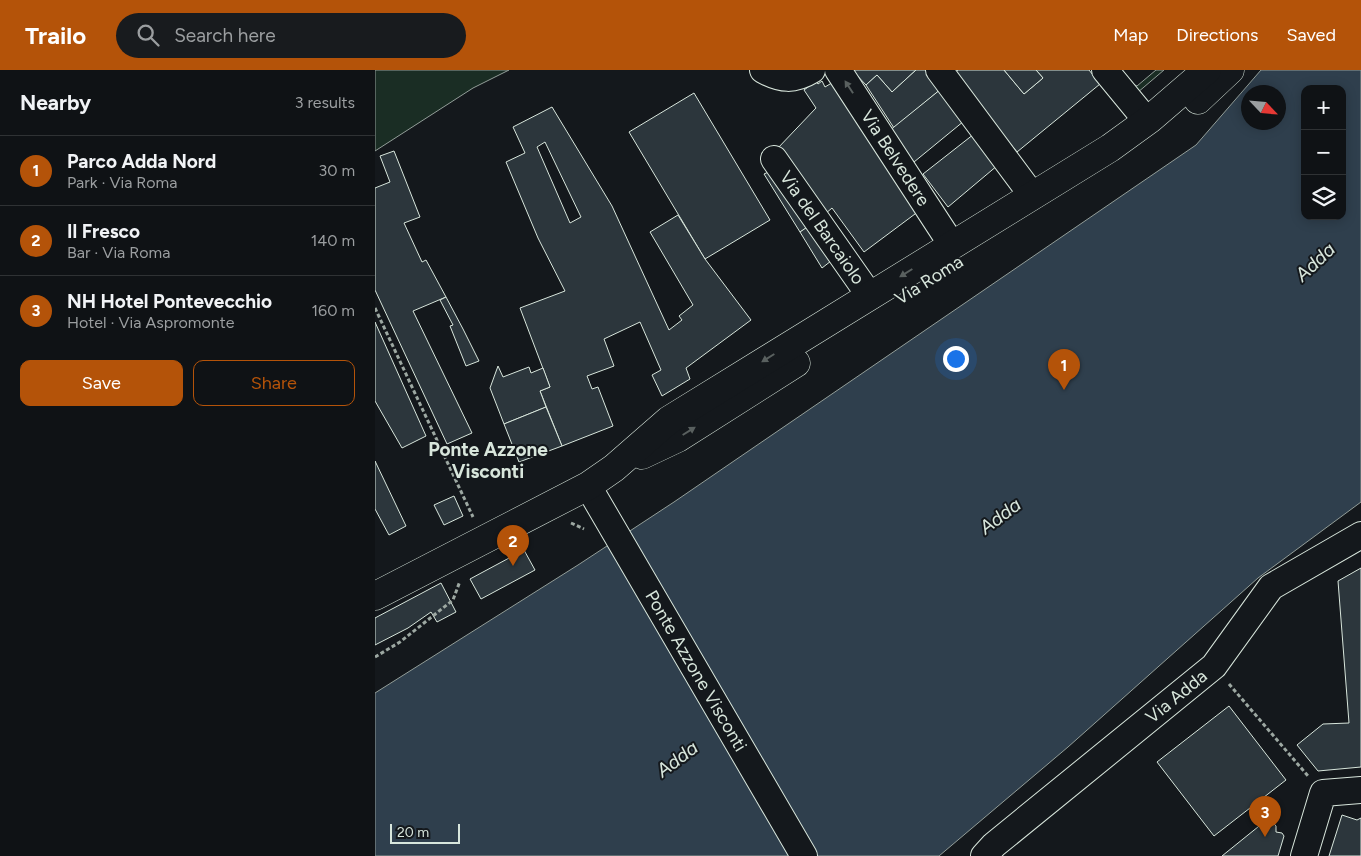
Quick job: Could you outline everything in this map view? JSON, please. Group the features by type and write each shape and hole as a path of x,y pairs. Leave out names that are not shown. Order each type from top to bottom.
{"main road":[{"name":"Via Roma","path":"375,596 588,486 614,468 669,420 1103,152 1147,120 1207,70"},
{"name":"Via Roma","path":"614,468 678,438 1104,170 1173,121 1230,70"}],"street":[{"path":"763,70 780,78 794,79 812,70"},
{"name":"Via Belvedere","path":"838,70 952,245"},
{"path":"939,70 1032,195"},
{"path":"1105,70 1147,120"},
{"name":"Via del Barcaiolo","path":"774,159 870,296"},
{"name":"Ponte Azzone Visconti","path":"588,486 598,529 804,856"},
{"name":"Via Adda","path":"984,856 994,845 1214,666 1271,587 1361,535"},
{"path":"1304,856 1323,793 1361,790"}],"path":[{"path":"375,308 484,540"},
{"path":"562,519 598,529"},
{"path":"375,657 400,642 453,600 462,574"},
{"path":"1214,666 1323,793"}],"green space":[{"path":"375,70 509,70 473,88 375,151"},
{"path":"1156,70 1164,70 1137,93 1128,82 1137,86"}],"water":[{"name":"Adda","path":"1261,70 1361,70 1361,502 1258,578 1068,747 939,856 375,856 375,693 674,502 1196,145 1241,93 1241,130 1286,130 1286,85 1248,85"}],"building":[{"path":"852,70 916,70 892,92 877,75 866,85"},
{"path":"916,70 926,70 941,89 894,128 866,85 877,75 892,92"},
{"path":"958,70 1004,70 1024,94 1043,78 1036,70 1089,70 1100,84 1017,152 953,74"},
{"path":"1004,70 1036,70 1043,78 1024,94"},
{"path":"816,81 818,84 822,81 825,87 835,81 923,208 864,252 832,208 825,214 777,149 816,108 804,90"},
{"path":"941,89 964,121 914,162 889,131"},
{"path":"694,93 770,220 705,259 629,132"},
{"path":"552,107 612,206 669,330 682,320 679,316 693,305 650,232 678,215 705,259 751,320 686,368 690,379 662,396 652,375 661,370 640,322 604,339 614,366 587,376 592,389 598,387 613,426 562,446 540,391 550,387 520,308 565,291 538,238 506,162 525,153 513,127","holes":["545,142 581,217 570,223 537,147"]},
{"path":"974,134 998,165 948,207 923,174"},
{"path":"394,151 420,217 404,223 422,262 426,260 446,297 413,311 472,433 447,444 375,290 375,188 390,182 380,156"},
{"path":"775,169 814,223 800,232 764,174"},
{"path":"816,221 840,254 822,268 800,232"},
{"path":"446,297 479,361 466,366 450,326 453,325 440,300"},
{"path":"375,322 426,436 402,448 375,401"},
{"path":"498,366 503,377 529,367 531,373 543,368 550,387 540,391 546,407 504,424 490,388"},
{"path":"546,407 562,446 519,462 504,424"},
{"path":"375,461 406,526 389,535 375,509"},
{"path":"454,496 463,516 444,525 434,505"},
{"path":"524,550 535,570 481,599 470,579"},
{"path":"1361,568 1361,767 1318,771 1297,745 1323,724 1349,723 1338,581"},
{"path":"441,583 456,612 437,622 431,612 408,628 375,645 375,618"},
{"path":"1229,706 1286,780 1214,836 1157,762"},
{"path":"1342,815 1357,820 1361,818 1361,856 1329,856"},
{"path":"1269,818 1276,826 1276,832 1282,833 1284,836 1278,856 1222,856"}],"place":[{"name":"Parco Adda Nord","path":"1064,390"},
{"name":"Il Fresco","path":"513,566"},
{"name":"NH Hotel Pontevecchio","path":"1265,837"}],"district":[{"name":"Ponte Azzone Visconti","path":"488,460"}]}
